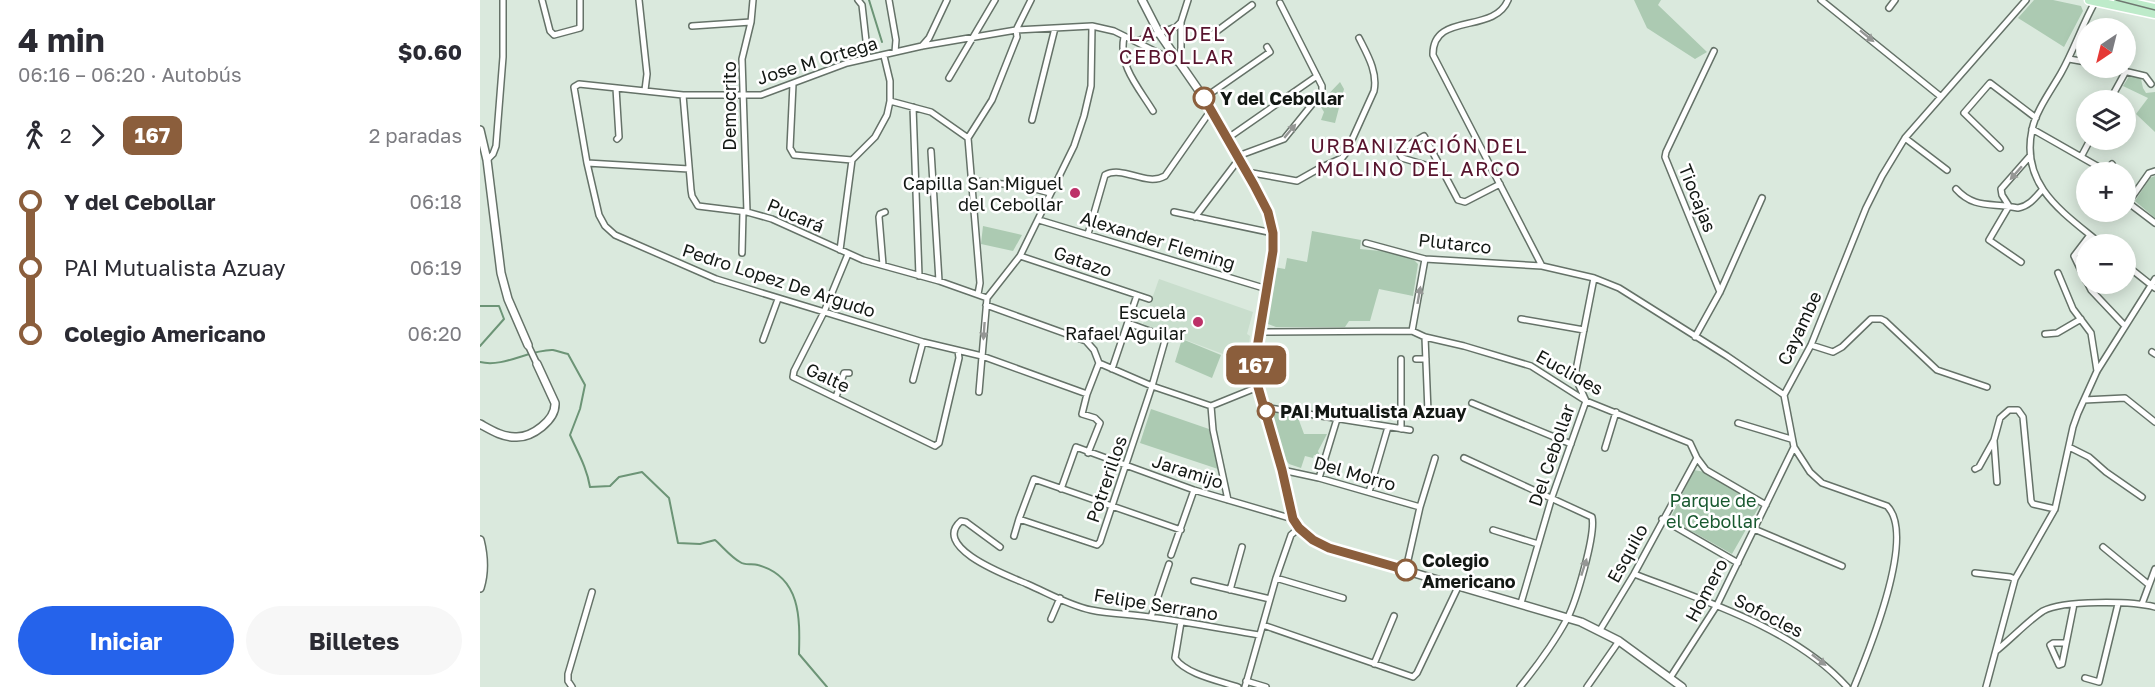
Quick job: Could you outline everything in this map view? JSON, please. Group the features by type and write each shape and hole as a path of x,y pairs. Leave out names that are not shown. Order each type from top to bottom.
{"main road":[{"path":"2118,0 2155,8"},
{"path":"2094,1 2155,14"}],"street":[{"path":"487,160 496,146 503,57 503,0"},
{"path":"542,0 550,31 554,35 578,30 580,0"},
{"path":"639,0 647,74 645,90"},
{"name":"Democrito","path":"742,253 745,212 742,59 751,22 753,0"},
{"path":"858,0 862,5 868,58"},
{"path":"889,0 896,40 895,52"},
{"path":"922,46 929,38 947,0"},
{"path":"950,78 994,0"},
{"path":"978,294 980,283 968,138 992,100 1017,37 1016,30 1031,0"},
{"path":"1142,0 1159,33 1204,98 1228,138 1268,212 1273,233 1273,251 1256,354 1258,387 1282,470 1293,519 1299,528 1313,540 1329,548 1568,617 1600,630 1619,641 1682,687"},
{"path":"1181,64 1182,22 1188,0"},
{"path":"1508,0 1501,11 1496,14 1481,21 1448,28 1438,37 1433,55 1542,266 1594,278 1619,288 1784,395 1791,439 1810,472 1822,483 1881,502 1891,509 1895,520 1896,536 1890,585 1878,628 1854,687"},
{"path":"1821,0 1940,96"},
{"path":"1889,8 1895,0"},
{"name":"Cayambe","path":"1784,395 1811,345 1866,208 1905,138 2026,0"},
{"path":"2089,234 2053,204 2042,190 2030,156 2032,129 2036,118 2069,58 2094,1"},
{"path":"1195,217 1239,157 1287,136 1322,92 1322,86 1280,3"},
{"path":"1209,37 1252,5"},
{"path":"692,26 751,22"},
{"path":"1137,41 1176,27 1182,22"},
{"path":"979,392 987,298 1020,256 1040,220 1050,193 1074,146 1091,86 1092,27"},
{"path":"1032,120 1055,28"},
{"name":"Jose M Ortega","path":"574,87 579,84 683,95 761,95 848,63 868,58 1016,30 1055,28 1108,29 1181,64"},
{"path":"1124,37 1122,51 1125,65 1154,111"},
{"path":"1247,172 1297,181 1342,158 1376,84 1370,58 1359,38"},
{"path":"1204,98 1270,52 1267,47"},
{"name":"Tiocajas","path":"1714,51 1665,157 1720,292"},
{"path":"840,250 852,160 875,136 887,115 890,81 884,56"},
{"path":"2069,58 2076,60"},
{"path":"2136,74 2145,76 2151,84"},
{"path":"1228,138 1317,76"},
{"path":"2000,148 1964,114 1990,83 2036,118"},
{"path":"793,84 790,148 792,153 852,160"},
{"name":"Pedro Lopez De Argudo","path":"574,87 598,215 609,231 638,246 716,279 923,342 982,356 1087,394"},
{"path":"616,88 619,137 617,139"},
{"name":"Pucará","path":"683,95 692,196 699,206 745,212 772,219 848,254 987,298"},
{"path":"890,101 931,112 968,138"},
{"path":"913,107 919,276"},
{"path":"1088,234 1105,174 1108,172 1156,180 1165,176 1210,110"},
{"path":"2032,129 2090,162"},
{"path":"480,130 487,160 501,273 508,299 555,403 554,413 549,420 530,433 517,438 499,434 480,424"},
{"path":"1442,170 1402,158 1398,151 1425,136 1461,202 1500,184"},
{"path":"1905,138 1947,170"},
{"path":"2081,157 2085,150"},
{"path":"931,151 939,281"},
{"path":"2009,206 2001,189 2030,156"},
{"path":"587,163 689,169"},
{"path":"2155,171 2149,173 2130,200 2130,204 2155,223"},
{"path":"973,181 1024,186 1050,193"},
{"path":"1956,189 1970,201 2024,207 2042,190"},
{"path":"1695,337 1720,292 1762,198"},
{"path":"2009,206 1989,240 2021,262"},
{"path":"883,265 879,217 885,212"},
{"path":"1174,212 1273,233"},
{"name":"Alexander Fleming","path":"1040,220 1267,290"},
{"name":"Plutarco","path":"1366,243 1425,259 1542,266"},
{"name":"Galte","path":"848,254 824,312 792,376 935,446 939,443 959,358 958,351"},
{"name":"Gatazo","path":"1020,256 1149,299"},
{"path":"1412,331 1425,259"},
{"path":"2058,273 2073,309 2091,333 2097,371"},
{"path":"2136,273 2153,287"},
{"name":"Del Cebollar","path":"1521,603 1552,497 1586,401 1576,377 1594,278"},
{"path":"1986,687 2015,579 2055,509 2073,428 2084,400 2097,371 2153,287 2155,279"},
{"path":"2095,294 2125,326"},
{"path":"1112,369 1137,295"},
{"path":"763,340 778,299"},
{"path":"986,305 1086,341 1094,350 1099,363 1082,414 1095,418 1100,423 1088,453"},
{"path":"1521,319 1584,330"},
{"path":"1811,345 1833,352 1842,347 1871,319 1881,319 1937,370 1987,387"},
{"path":"2045,334 2057,333 2081,319"},
{"name":"Potrerillos","path":"1019,519 1096,545 1101,539 1166,337 1128,323"},
{"name":"Euclides","path":"1261,333 1412,331 1425,337 1531,366 1586,401 1690,443 1706,470 1766,505"},
{"path":"1416,415 1428,412 1425,337"},
{"path":"913,380 923,342"},
{"path":"1401,359 1401,429"},
{"path":"1416,359 1426,359"},
{"path":"1099,363 1152,386 1211,406 1258,387"},
{"path":"836,397 844,372 849,373"},
{"path":"2084,400 2125,398 2155,422"},
{"path":"1472,403 1571,444"},
{"path":"1211,406 1228,500"},
{"path":"1264,407 1410,430"},
{"path":"1975,469 1979,467 1994,440 2004,414 2014,409 2022,413 2031,501 2039,506 2055,509"},
{"path":"1605,448 1616,412"},
{"path":"1319,478 1337,419"},
{"path":"1738,423 1791,439"},
{"path":"1369,492 1388,427"},
{"path":"1994,440 1997,482"},
{"name":"Jaramijo","path":"1060,489 1076,447 1194,490 1293,519"},
{"name":"Homero","path":"1670,678 1717,605 1794,447"},
{"path":"2069,447 2089,456 2142,498"},
{"path":"1406,570 1420,507 1435,458"},
{"path":"1464,458 1592,517 1594,525 1568,617 1520,687"},
{"name":"Esquilo","path":"1600,630 1634,574 1697,458"},
{"name":"Del Morro","path":"1282,470 1319,478 1420,507"},
{"path":"1014,536 1034,479 1112,508 1181,530"},
{"path":"1172,555 1194,490"},
{"path":"1662,519 1738,563"},
{"name":"Felipe Serrano","path":"1000,547 966,522 961,521 956,526 955,538 966,554 984,565 1092,610 1151,617 1259,635"},
{"path":"1266,687 1246,684 1276,578 1291,535 1299,528"},
{"path":"1754,528 1842,566"},
{"path":"1493,530 1538,544"},
{"path":"480,540 484,557 480,588"},
{"path":"1230,590 1242,547"},
{"path":"2103,547 2148,584"},
{"path":"1151,617 1169,564"},
{"path":"2142,604 2155,569"},
{"path":"1975,573 2015,579"},
{"name":"Sofocles","path":"1634,574 1717,605 1782,637 1827,666 1847,687"},
{"path":"1276,578 1343,598"},
{"path":"1194,581 1270,599"},
{"path":"1263,625 1413,677 1459,585"},
{"path":"572,687 568,681 568,674 592,592"},
{"path":"1051,620 1060,598"},
{"path":"2066,643 2074,604"},
{"path":"2085,678 2099,682 2118,604"},
{"path":"1995,652 2040,613 2059,605 2142,604 2155,607"},
{"path":"1374,664 1394,616"},
{"path":"1181,622 1176,661 1186,669 1238,687"},
{"path":"1587,687 1619,641"}],"shaded area":[{"name":"Escuela Rafael Aguilar","path":"1159,279 1253,312 1247,334 1250,336 1247,363 1143,324"}],"green space":[{"path":"1634,0 1661,0 1658,5 1707,52 1695,59 1647,28"},
{"path":"2034,0 2053,0 2081,6 2083,11 2079,18 2076,18 2076,24 2064,47 2018,18"},
{"path":"2136,77 2141,79 2146,93 2155,92 2155,132 2136,114 2148,98 2136,92 2136,90 2123,86 2128,78"},
{"path":"1340,82 1344,89 1335,123 1321,120 1324,112 1319,104"},
{"path":"2155,176 2155,218 2136,202 2150,178"},
{"path":"983,226 1022,235 1013,251 981,244"},
{"path":"1312,231 1361,240 1360,249 1391,252 1413,259 1418,264 1413,296 1379,289 1370,321 1349,321 1345,327 1276,327 1268,324 1266,317 1274,267 1285,269 1287,258 1307,262"},
{"path":"1182,339 1221,355 1212,378 1175,362"},
{"path":"1151,409 1209,429 1218,469 1140,443"},
{"path":"1270,409 1297,415 1304,434 1327,434 1318,451 1320,457 1305,456 1301,468 1289,464 1283,456"},
{"name":"Parque de el Cebollar","path":"1694,470 1705,472 1760,505 1732,554 1670,519"}],"waterway":[{"path":"869,0 882,42"},
{"path":"480,306 499,306 504,319 480,346"},
{"path":"480,362 498,363 544,350 568,354 585,385 580,409 570,435 590,487 610,486 619,477 642,472 669,498 678,543 700,544 715,540 742,563 758,565 783,579 795,600 798,613 799,654 827,687"}],"tram line":[{"path":"2116,0 2155,10"}],"bus line":[{"name":"167","path":"1204,98 1268,212 1273,233 1273,251 1256,354 1256,368 1258,387 1282,470 1293,519 1299,528 1320,544 1406,570"}],"place":[{"name":"Y del Cebollar","path":"1204,98"},
{"name":"Capilla San Miguel del Cebollar","path":"1075,193"},
{"name":"Escuela Rafael Aguilar","path":"1198,322"},
{"name":"PAI Mutualista Azuay","path":"1266,411"},
{"name":"Colegio Americano","path":"1406,570"}],"district":[{"name":"LA Y DEL CEBOLLAR","path":"1177,44"},
{"name":"URBANIZACIÓN DEL MOLINO DEL ARCO","path":"1419,156"}]}
